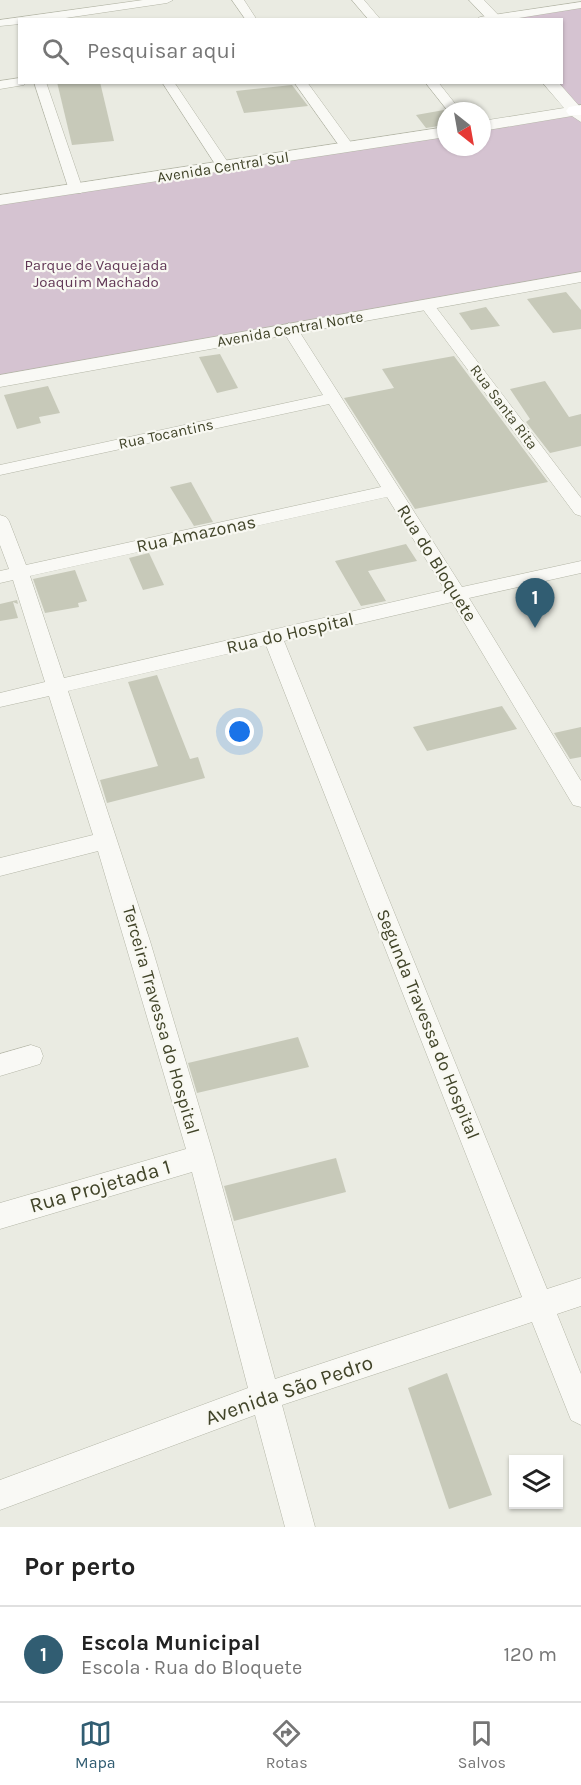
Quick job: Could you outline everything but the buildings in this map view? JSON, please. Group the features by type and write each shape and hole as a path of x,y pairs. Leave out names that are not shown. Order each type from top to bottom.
{"street":[{"path":"23,18 125,3 167,0"},
{"path":"238,0 251,18"},
{"path":"358,0 374,18"},
{"path":"470,0 489,18"},
{"path":"477,0 489,18"},
{"path":"125,3 133,18"},
{"path":"496,18 581,5"},
{"path":"0,23 18,19"},
{"path":"0,85 18,82"},
{"path":"41,84 76,190"},
{"path":"169,84 224,168"},
{"path":"301,84 348,148"},
{"path":"433,84 448,102"},
{"path":"551,84 579,111"},
{"path":"559,84 579,111"},
{"path":"491,125 579,111"},
{"name":"Avenida Central Sul","path":"0,200 224,168 437,133"},
{"name":"Avenida Central Norte","path":"0,381 581,277"},
{"name":"Rua Santa Rita","path":"427,305 581,510"},
{"name":"Rua do Bloquete","path":"289,328 457,594 581,799"},
{"name":"Rua Tocantins","path":"0,470 332,398"},
{"name":"Rua Amazonas","path":"10,575 392,490"},
{"name":"Terceira Travessa do Hospital","path":"0,520 10,575 55,687 106,840 201,1156 300,1527"},
{"name":"Rua do Hospital","path":"0,700 581,567"},
{"name":"Segunda Travessa do Hospital","path":"273,638 581,1410"},
{"path":"0,867 106,840"},
{"path":"0,1065 31,1056"},
{"name":"Rua Projetada 1","path":"0,1216 201,1156"},
{"name":"Avenida São Pedro","path":"0,1495 266,1396 581,1292"}],"green space":[{"name":"Parque de Vaquejada Joaquim Machado","path":"581,4 581,277 0,381 0,200 437,132 437,156 491,156 491,124 574,111 550,84 563,84 563,18 500,18"}],"place":[{"name":"Escola Municipal","path":"535,628"}]}
